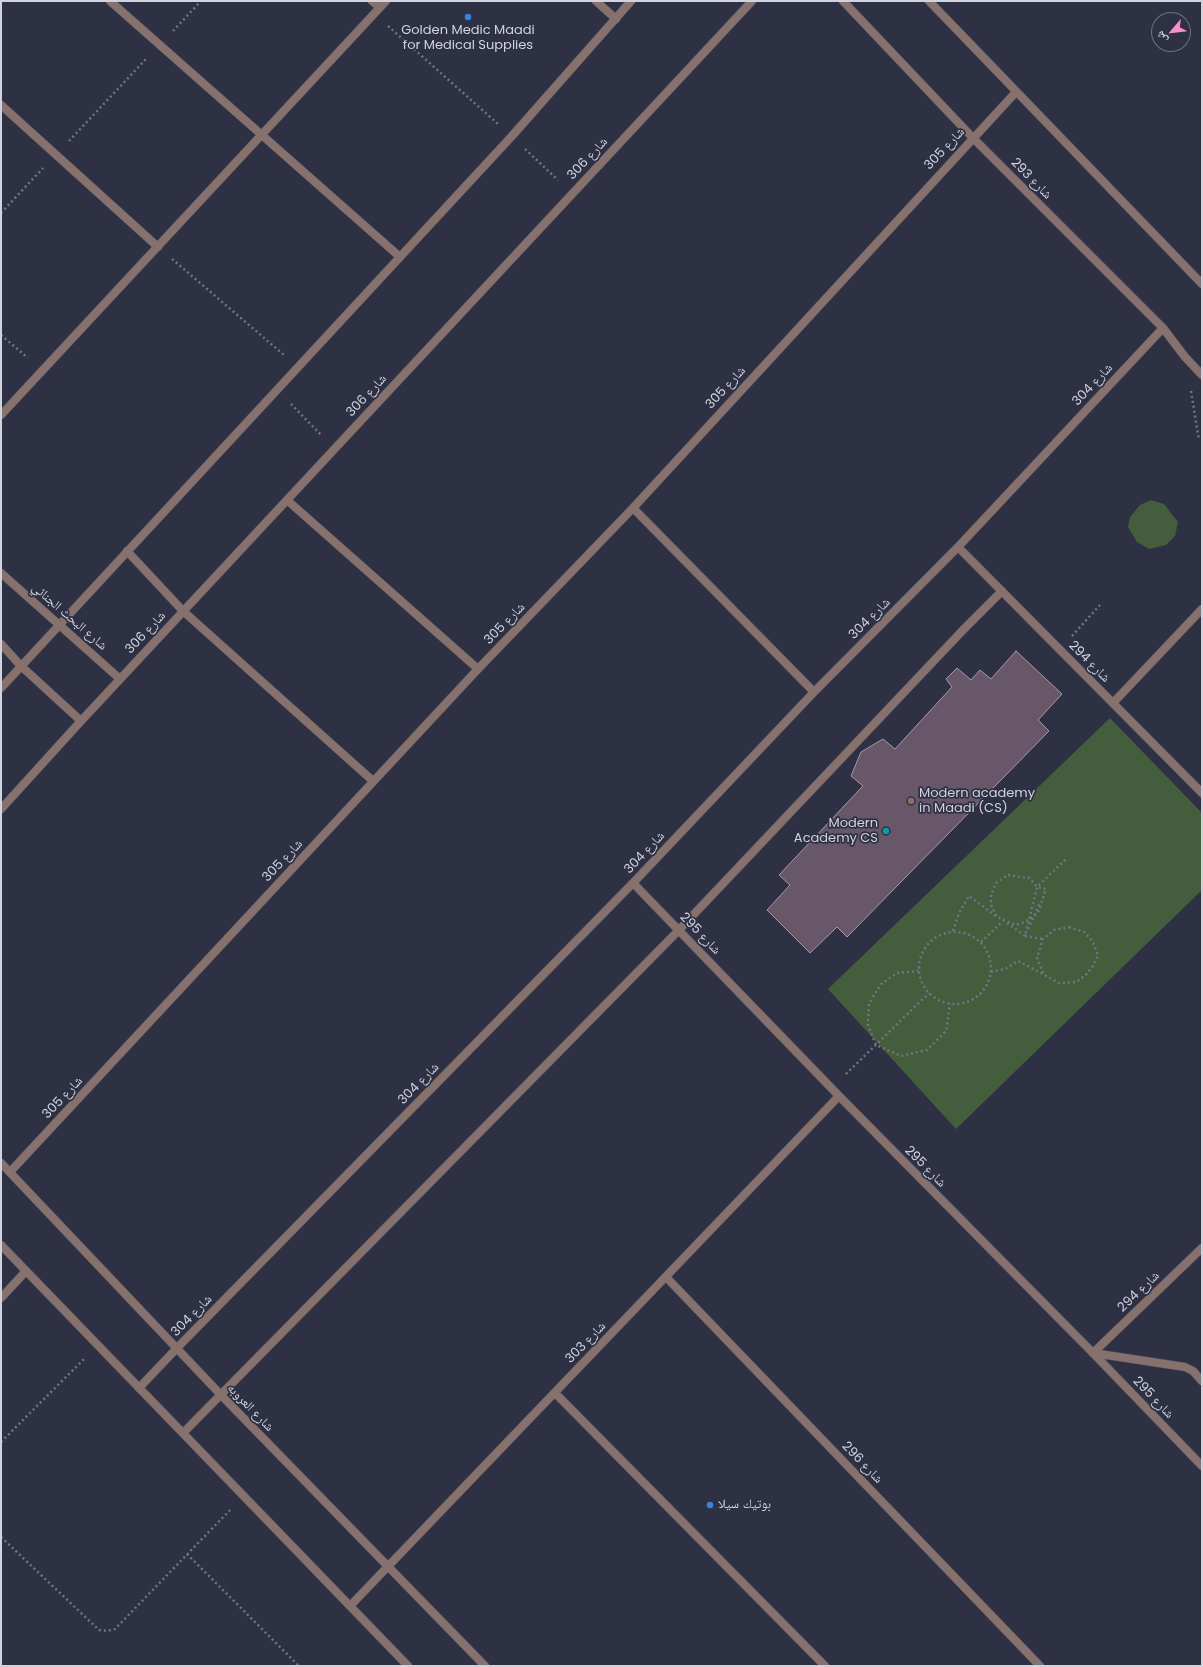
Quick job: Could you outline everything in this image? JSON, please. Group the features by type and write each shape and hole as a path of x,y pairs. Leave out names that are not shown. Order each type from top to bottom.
{"street":[{"path":"110,1 400,257"},
{"path":"372,1 380,7"},
{"path":"1,416 386,1"},
{"path":"596,1 616,19"},
{"path":"1,688 512,136 632,1"},
{"name":"شارع 306","path":"1,809 120,678 752,1"},
{"name":"شارع 293","path":"843,1 972,137 1162,328 1185,358 1202,375"},
{"path":"929,1 1202,284"},
{"name":"شارع 305","path":"10,1172 478,669 633,508 972,137 1016,92"},
{"path":"1,105 158,247"},
{"name":"شارع 304","path":"139,1388 633,883 814,692 958,547 1162,328"},
{"path":"287,500 478,669"},
{"path":"633,508 814,692"},
{"name":"شارع 294","path":"958,547 1202,793"},
{"path":"127,551 183,611 373,782"},
{"name":"شارع البحث الجنائي","path":"1,573 120,678"},
{"path":"183,1433 679,930 962,630 1002,591"},
{"path":"1113,704 1202,609"},
{"path":"1,644 21,666 81,721"},
{"name":"شارع 295","path":"633,883 832,1089 1093,1352 1202,1466"},
{"name":"شارع 303","path":"350,1606 839,1096"},
{"name":"شارع العروبه","path":"1,1163 221,1395 485,1666"},
{"path":"1,1245 408,1666"},
{"name":"شارع 294","path":"1093,1352 1202,1248"},
{"path":"1,1298 26,1271"},
{"name":"شارع 296","path":"666,1277 1040,1666"},
{"path":"1093,1352 1185,1367 1193,1371 1202,1381"},
{"path":"555,1393 825,1666"}],"path":[{"path":"1,213 201,1"},
{"path":"374,14 512,136 572,194"},
{"path":"158,247 298,367"},
{"path":"1,335 42,371"},
{"path":"1185,358 1199,440"},
{"path":"277,390 335,448"},
{"path":"1060,649 1100,605"},
{"path":"1025,936 1038,887 1067,858"},
{"path":"997,917 991,905 990,895 996,883 1008,875 1030,878 1038,887 1046,889 1025,936"},
{"path":"953,931 959,913 969,896 997,917 1016,925 1026,922 1038,913 1042,899"},
{"path":"1003,920 1025,936 1043,939"},
{"path":"981,942 1003,920"},
{"path":"991,972 1005,969 1018,961 1059,983 1076,982 1089,971 1098,956 1093,942 1084,932 1069,927 1054,930 1043,939 1037,958 1044,974"},
{"path":"953,931 963,932 973,936 981,942 988,951 991,961 991,972 988,983 982,993 972,1000 962,1004 950,1004 939,1000 929,993 922,983 919,970 920,959 924,948 932,940 942,934 953,931"},
{"path":"919,970 897,973 880,985 869,1004 868,1026 876,1045 901,1056 927,1050 946,1031 950,1004"},
{"path":"832,1089 929,993"},
{"path":"1,1442 98,1345"},
{"path":"1,1537 99,1630 106,1631 115,1629 244,1496"},
{"path":"187,1554 299,1666"}],"green space":[{"path":"1151,500 1164,504 1178,522 1175,536 1166,545 1149,549 1137,542 1128,527 1130,517 1140,505"},
{"path":"1110,718 1202,813 1202,890 956,1129 828,989"}],"building":[{"name":"Modern Academy CS","path":"1016,651 1062,694 1038,720 1049,731 847,937 837,927 810,953 767,910 790,885 779,875 863,786 851,776 861,752 883,739 895,749 952,687 946,679 957,668 971,680 980,670 991,679"}],"place":[{"name":"Golden Medic Maadi for Medical Supplies","path":"468,17"},
{"name":"Modern academy in Maadi (CS)","path":"911,801"},
{"name":"Modern Academy CS","path":"886,831"},
{"name":"بوتيك سيلا","path":"710,1505"}]}
